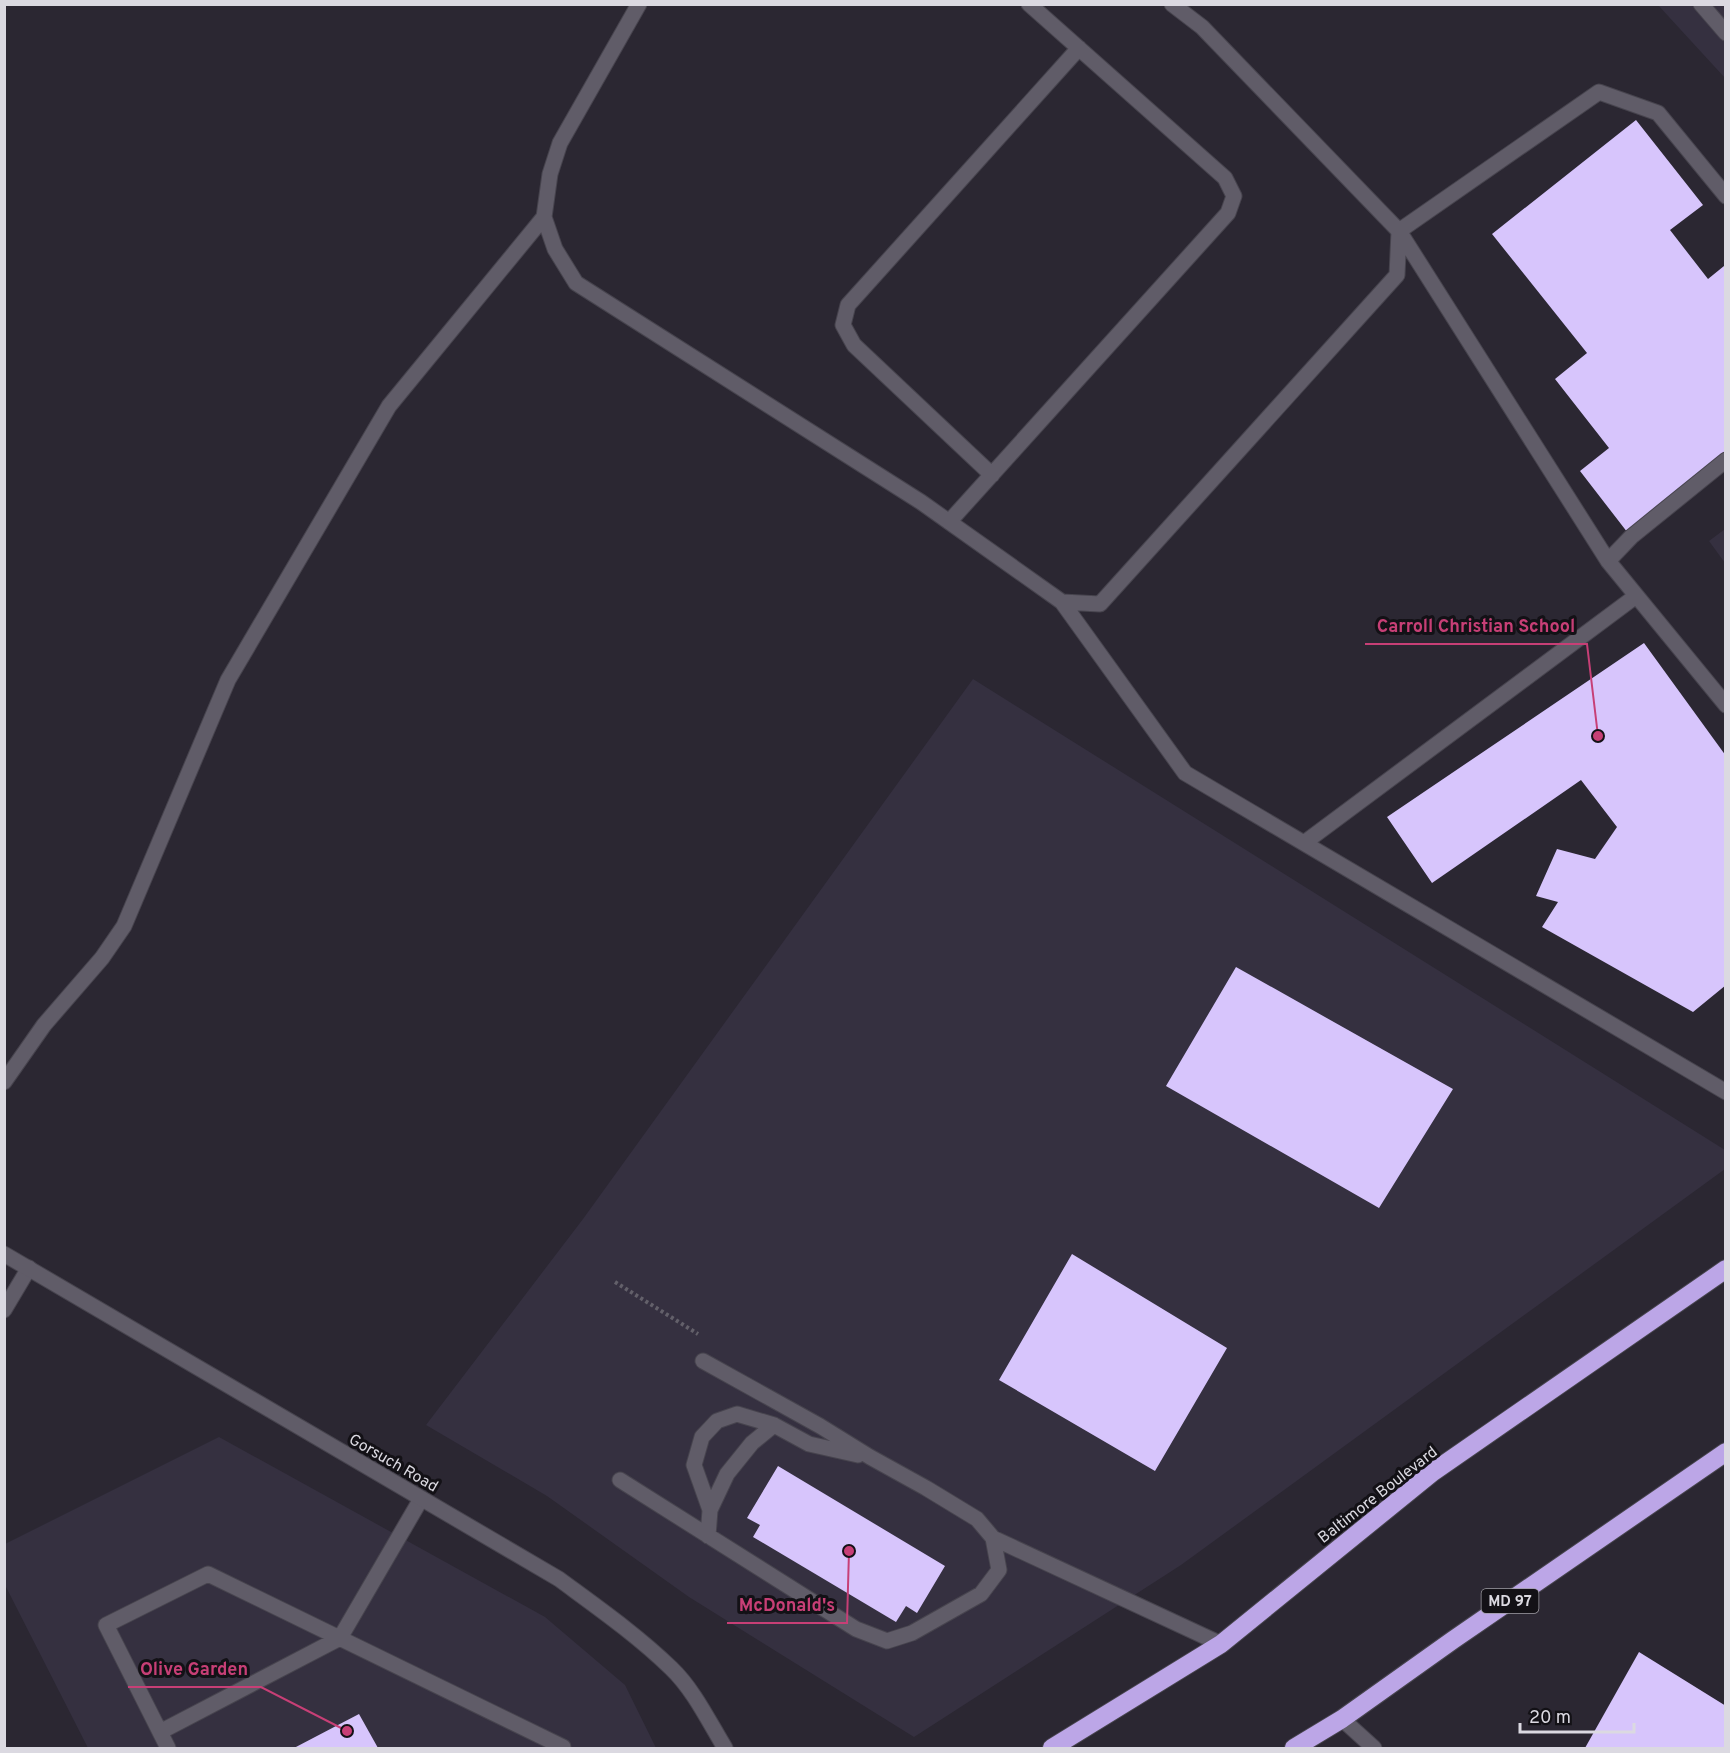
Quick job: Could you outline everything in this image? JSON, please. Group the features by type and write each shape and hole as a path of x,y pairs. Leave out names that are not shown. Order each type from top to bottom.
{"highway":[{"name":"Baltimore Boulevard","path":"1052,1749 1221,1644 1433,1472 1725,1269"},
{"name":"MD 97","path":"1294,1749 1342,1719 1725,1452"}],"street":[{"path":"639,4 560,143 550,174 544,217 555,249 576,282 912,496 1062,602 1185,773 1725,1092"},
{"path":"949,522 1228,213 1234,196 1226,178 1029,4"},
{"path":"1172,4 1202,27 1399,231 1608,561 1725,705"},
{"path":"1701,4 1725,33"},
{"path":"992,475 854,345 843,325 848,305 1079,48"},
{"path":"1399,231 1599,92 1658,113 1725,196"},
{"path":"4,1082 44,1025 102,958 124,926 228,681 389,406 544,217"},
{"path":"1062,602 1100,604 1397,275 1399,231"},
{"path":"1608,561 1631,537 1725,460"},
{"path":"1304,843 1636,596"},
{"name":"Gorsuch Road","path":"4,1254 559,1580 606,1614 673,1669 694,1696 725,1749"},
{"path":"4,1310 29,1268"},
{"path":"703,1361 926,1488 977,1520 993,1538 1221,1644"},
{"path":"710,1510 694,1465 702,1437 717,1420 737,1414 774,1425 809,1444 870,1457"},
{"path":"708,1536 710,1510 727,1474 752,1443 774,1425"},
{"path":"620,1480 856,1629 887,1641 912,1633 981,1594 999,1570 993,1538"},
{"path":"160,1732 340,1638 421,1499"},
{"path":"168,1749 106,1625 208,1574 563,1749"},
{"path":"1342,1719 1374,1749"}],"shaded area":[{"path":"1658,5 1725,5 1725,78"},
{"path":"1725,529 1725,563 1709,541"},
{"path":"973,679 1725,1150 1725,1169 1181,1565 914,1737 689,1597 547,1496 426,1425 583,1219"},
{"path":"219,1437 545,1617 625,1685 656,1748 88,1748 5,1585 5,1544"}],"building":[{"path":"1636,120 1703,205 1670,230 1708,279 1724,266 1726,268 1726,462 1631,537 1580,471 1609,448 1555,379 1587,353 1492,234"},
{"path":"1644,643 1726,756 1726,985 1693,1012 1542,927 1558,902 1536,896 1557,849 1595,859 1617,827 1581,780 1432,883 1387,817"},
{"path":"1236,967 1453,1089 1379,1208 1166,1086"},
{"path":"1072,1254 1227,1348 1155,1471 999,1380"},
{"path":"778,1466 945,1566 917,1613 906,1606 896,1622 753,1537 760,1525 747,1518"},
{"path":"1639,1652 1726,1706 1726,1748 1585,1748"},
{"path":"359,1714 378,1748 294,1748"}],"place":[{"name":"Carroll Christian School","path":"1598,736"},
{"name":"McDonald's","path":"849,1551"},
{"name":"Olive Garden","path":"347,1731"}]}
